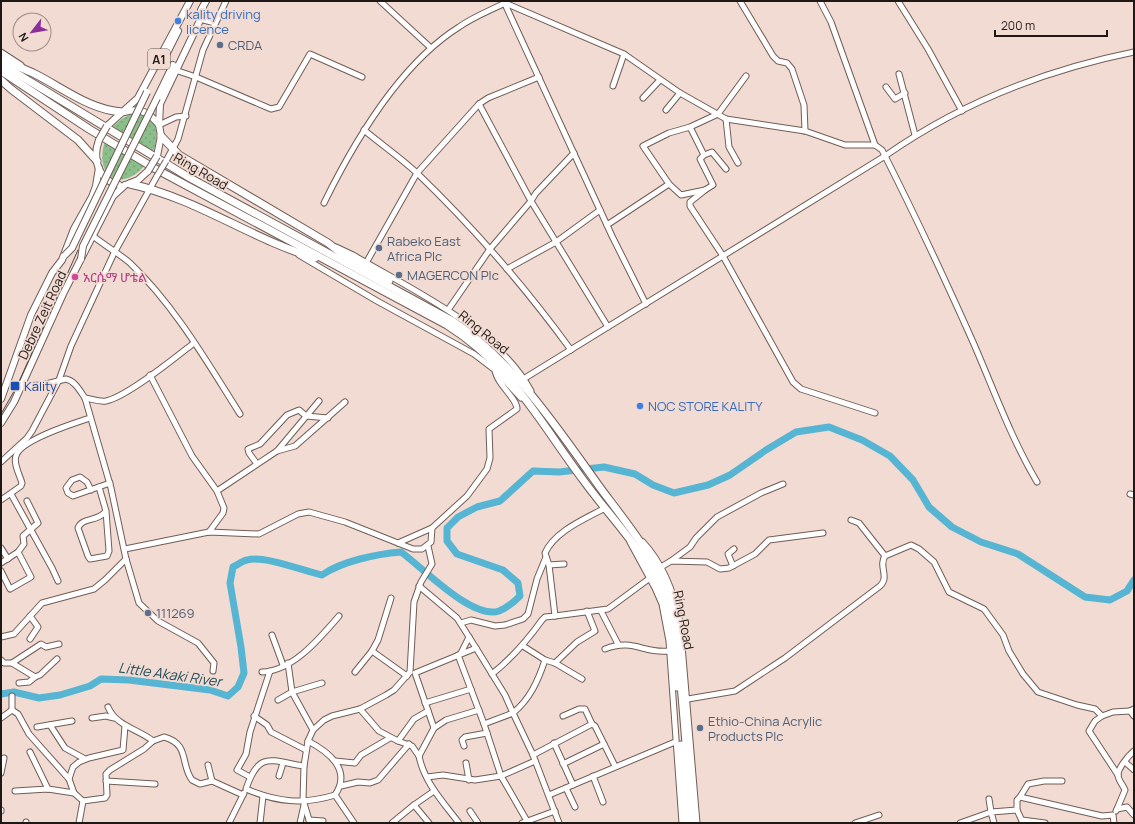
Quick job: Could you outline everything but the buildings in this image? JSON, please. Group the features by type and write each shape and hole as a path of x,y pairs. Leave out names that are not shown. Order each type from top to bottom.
{"highway":[{"path":"1,59 35,74 95,106 111,112 122,112"},
{"name":"Ring Road","path":"1,64 190,178 451,320 480,341 510,369 584,482 605,508 631,536 655,578 666,604 672,635 687,823"},
{"name":"Ring Road","path":"1,71 89,129 154,168 463,335 506,373 592,476 631,536 665,584 677,631 692,823"},
{"path":"1,80 11,90 78,140 98,165"},
{"path":"161,136 172,150 328,243 338,251 391,283 417,301"},
{"path":"127,184 150,188 176,198 291,250 329,262"}],"main road":[{"path":"64,256 72,248 191,1"},
{"name":"A1","path":"98,165 99,140 107,126 138,98 191,1"},
{"path":"81,259 83,246 204,4"},
{"name":"A1","path":"127,184 148,171 157,156 161,136 159,125 160,104 200,19 204,4"},
{"path":"122,112 130,110 144,111 151,115 159,125"},
{"path":"64,256 74,229 96,186 98,165"},
{"path":"98,165 104,178 110,182 127,184"},
{"path":"81,259 113,196 127,184"},
{"name":"Debre Zeit Road","path":"1,399 31,315 52,273 64,256"},
{"name":"Debre Zeit Road","path":"1,423 22,386 81,259"}],"street":[{"path":"1,462 27,438 59,380 71,346 114,253 178,139 186,116 203,50 226,1"},
{"path":"740,1 773,56 778,61 787,63 792,69 804,105 805,131"},
{"path":"820,1 831,22 875,145"},
{"path":"898,1 928,50 962,111"},
{"path":"383,2 431,48"},
{"path":"324,204 369,121 411,69 431,48 458,27 504,2"},
{"path":"504,2 624,54 680,93 726,119 805,131 846,144 875,145 882,150 955,301 1018,450 1037,482"},
{"path":"504,2 607,225 646,304"},
{"path":"200,19 215,23"},
{"path":"1,52 35,74"},
{"path":"525,378 885,156 915,135 962,111 1018,86 1068,68 1102,58 1134,52"},
{"path":"175,70 196,77 271,110 279,107 310,54 362,77"},
{"path":"613,86 624,54"},
{"path":"899,74 915,135"},
{"path":"366,262 417,173 479,104 488,98 539,76"},
{"path":"705,190 681,195 668,184 642,147 669,134 690,128 718,114 746,76"},
{"path":"643,98 660,80"},
{"path":"1,83 11,90"},
{"path":"886,86 895,99 905,93"},
{"path":"666,110 680,93"},
{"path":"479,104 531,201 608,327"},
{"path":"159,125 176,118 186,116"},
{"path":"726,119 729,147 738,163"},
{"path":"690,128 704,155"},
{"path":"364,130 417,173 490,249 546,315 571,350"},
{"path":"726,168 712,152 704,155 700,159 713,185 690,202 690,206 723,256 797,386 875,412"},
{"path":"448,310 490,249 531,201 536,193 574,153"},
{"path":"607,225 668,184"},
{"path":"507,269 556,242 600,210"},
{"path":"93,236 128,262 147,281 194,343 240,414"},
{"path":"328,243 366,262 448,310 495,346 525,378 536,408"},
{"path":"291,250 377,301 461,346 483,360 536,408"},
{"path":"85,398 106,401 132,388 194,343"},
{"path":"398,543 432,528 467,496 487,469 490,458 489,429 518,409 516,404 498,381 495,370"},
{"path":"150,375 192,456 217,491 224,511 209,532"},
{"path":"22,386 42,385 59,380 70,380 85,398 110,483 126,559 139,603 158,621 198,643 214,663 213,671"},
{"path":"217,491 277,451 319,401"},
{"path":"277,451 295,446 345,402"},
{"path":"257,464 249,453 248,449 260,444 275,426 296,410 303,411 306,416"},
{"path":"306,416 328,418"},
{"path":"1,500 18,489 22,483 15,457 17,452 34,439 90,418"},
{"path":"27,438 34,439"},
{"path":"91,490 87,482 80,477 72,480 66,488 68,493 73,496 91,490 110,483"},
{"path":"662,567 690,547 696,538 717,517 761,492 783,484"},
{"path":"99,487 106,512 109,554 94,559 90,558 78,528 79,525 82,522 102,517 106,512"},
{"path":"11,494 58,581"},
{"path":"1,563 8,560 18,552 24,544 23,536 38,526 38,520 27,501"},
{"path":"461,623 471,620 495,626 505,625 523,619 528,614 537,579 546,558 547,549 562,533 605,508"},
{"path":"125,549 209,532 259,534 298,514 309,512 345,522 418,550 428,546 431,542 432,528"},
{"path":"850,520 859,523 885,556"},
{"path":"671,561 707,562 720,568 733,566 755,554 769,540 823,533"},
{"path":"631,536 649,548 662,567 672,589 680,622 688,699 697,823"},
{"path":"631,536 662,604 669,651 682,823"},
{"path":"688,699 735,691 785,658 880,586 885,580 883,560 885,556 911,545 919,549 934,562 949,592 984,609 1002,635 1009,651 1023,674 1038,692 1077,706 1095,709 1102,716"},
{"path":"428,546 432,564 419,586 414,602 411,674 425,703 434,728"},
{"path":"1,548 8,560"},
{"path":"733,566 728,554 734,549"},
{"path":"1,570 10,589 30,578 18,552"},
{"path":"546,558 549,565 554,616"},
{"path":"1,638 14,634 38,607 46,602 94,589 126,559"},
{"path":"549,565 564,564"},
{"path":"492,674 509,661 523,646 545,617 587,610 601,611 608,609 623,600 650,578"},
{"path":"419,586 451,612 461,623 505,695 533,755 559,823"},
{"path":"355,672 372,651 380,633 390,598"},
{"path":"555,663 577,642 595,631 587,610"},
{"path":"601,611 618,644"},
{"path":"30,616 38,625 30,639"},
{"path":"262,672 270,672 300,657 325,633 339,616"},
{"path":"272,634 286,664 292,692 313,730"},
{"path":"459,654 469,638"},
{"path":"12,663 41,644 47,647 59,644"},
{"path":"605,649 618,644 628,644 663,652 669,651"},
{"path":"523,646 545,660 555,663 582,680"},
{"path":"300,823 304,803 304,766 306,750 313,730 327,718 360,709 394,690 411,674 476,648"},
{"path":"372,651 411,674"},
{"path":"459,654 501,776 524,822 555,811"},
{"path":"19,683 29,682 40,675 57,659"},
{"path":"1,660 4,663 12,663 35,677"},
{"path":"484,724 513,713 523,705 536,685 545,660"},
{"path":"250,777 237,770 247,751 254,716 270,672"},
{"path":"278,700 292,692 322,682"},
{"path":"425,703 471,689"},
{"path":"12,696 12,710"},
{"path":"108,707 114,718"},
{"path":"360,709 371,724 390,738 409,744 415,748 434,790 459,823"},
{"path":"563,716 579,709 585,709 615,766"},
{"path":"1,718 12,710"},
{"path":"12,710 18,714 29,734 69,779 74,792 83,801"},
{"path":"419,756 434,728 446,720 479,710"},
{"path":"1114,823 1113,815 1125,790 1118,775 1089,731 1095,721 1102,716 1113,712 1132,710 1134,716"},
{"path":"398,741 414,719 428,711"},
{"path":"92,718 106,716 114,718 125,726 143,733 153,741"},
{"path":"254,716 267,725 270,732 306,750"},
{"path":"37,727 72,721"},
{"path":"533,755 592,724"},
{"path":"50,725 65,748 85,759"},
{"path":"69,779 73,767 85,759 123,750 125,726"},
{"path":"464,746 462,740 465,737 487,733"},
{"path":"83,801 105,798 108,795 106,774 146,748 153,741 164,737 175,741 183,753 192,780 200,784 212,781 243,795"},
{"path":"335,761 355,763 361,754 390,738"},
{"path":"246,789 279,801 304,803 335,795 341,786 341,771 335,761 323,750 308,741"},
{"path":"549,795 675,742"},
{"path":"554,743 573,785"},
{"path":"341,786 358,782 370,783 378,780 409,744"},
{"path":"564,764 604,744"},
{"path":"1118,775 1125,762 1134,751"},
{"path":"30,752 48,789"},
{"path":"1,773 4,758"},
{"path":"229,823 256,767 264,761 271,759 283,763 304,766"},
{"path":"427,777 444,775 469,780 501,776 535,761"},
{"path":"1125,762 1134,770"},
{"path":"279,776 283,763"},
{"path":"466,763 469,780"},
{"path":"208,765 212,781"},
{"path":"593,776 603,802"},
{"path":"106,781 155,784"},
{"path":"1045,823 1022,821 1017,810 1017,800 1028,784 1044,781 1062,782"},
{"path":"566,788 575,806"},
{"path":"15,791 36,791 48,789 74,792"},
{"path":"392,823 434,790"},
{"path":"335,795 354,823"},
{"path":"260,823 263,796"},
{"path":"1020,797 1102,816 1113,815"},
{"path":"989,799 994,823"},
{"path":"79,823 83,801"},
{"path":"304,803 309,822 323,821"},
{"path":"414,805 429,823"},
{"path":"1117,809 1127,807 1134,815"},
{"path":"962,823 991,812 1017,810"},
{"path":"470,811 478,823"},
{"path":"859,822 879,814"}],"green space":[{"path":"143,113 152,122 156,130 156,140 153,152 112,128 126,117"},
{"path":"105,141 146,164 137,173 128,178 119,179 112,177 106,172 103,164 102,154"}],"waterway":[{"name":"Little Akaki River","path":"1,694 14,692 39,698 60,695 90,686 101,679 129,680 210,690 228,696 238,687 244,673 230,583 233,567 247,560 254,559 273,561 322,575 349,562 381,554 401,552 448,590 475,608 488,612 499,611 510,605 520,596 518,583 503,570 457,554 447,541 447,528 458,517 477,507 500,501 533,471 559,472 604,467 635,474 653,485 674,493 708,485 730,475 766,450 796,432 829,427 862,440 890,456 913,480 929,507 952,527 981,542 1018,554 1085,597 1110,600 1127,591 1134,580"}],"tram line":[{"path":"1,414 17,386 78,250"}],"place":[{"name":"kality driving licence","path":"178,21"},
{"name":"CRDA","path":"220,45"},
{"name":"Rabeko East Africa Plc","path":"379,248"},
{"name":"MAGERCON Plc","path":"399,275"},
{"name":"አርሴማ ሆቴል","path":"75,277"},
{"name":"Kality","path":"15,386"},
{"name":"NOC STORE KALITY","path":"640,406"},
{"name":"111269","path":"148,613"},
{"name":"Ethio-China Acrylic Products Plc","path":"700,728"}]}
